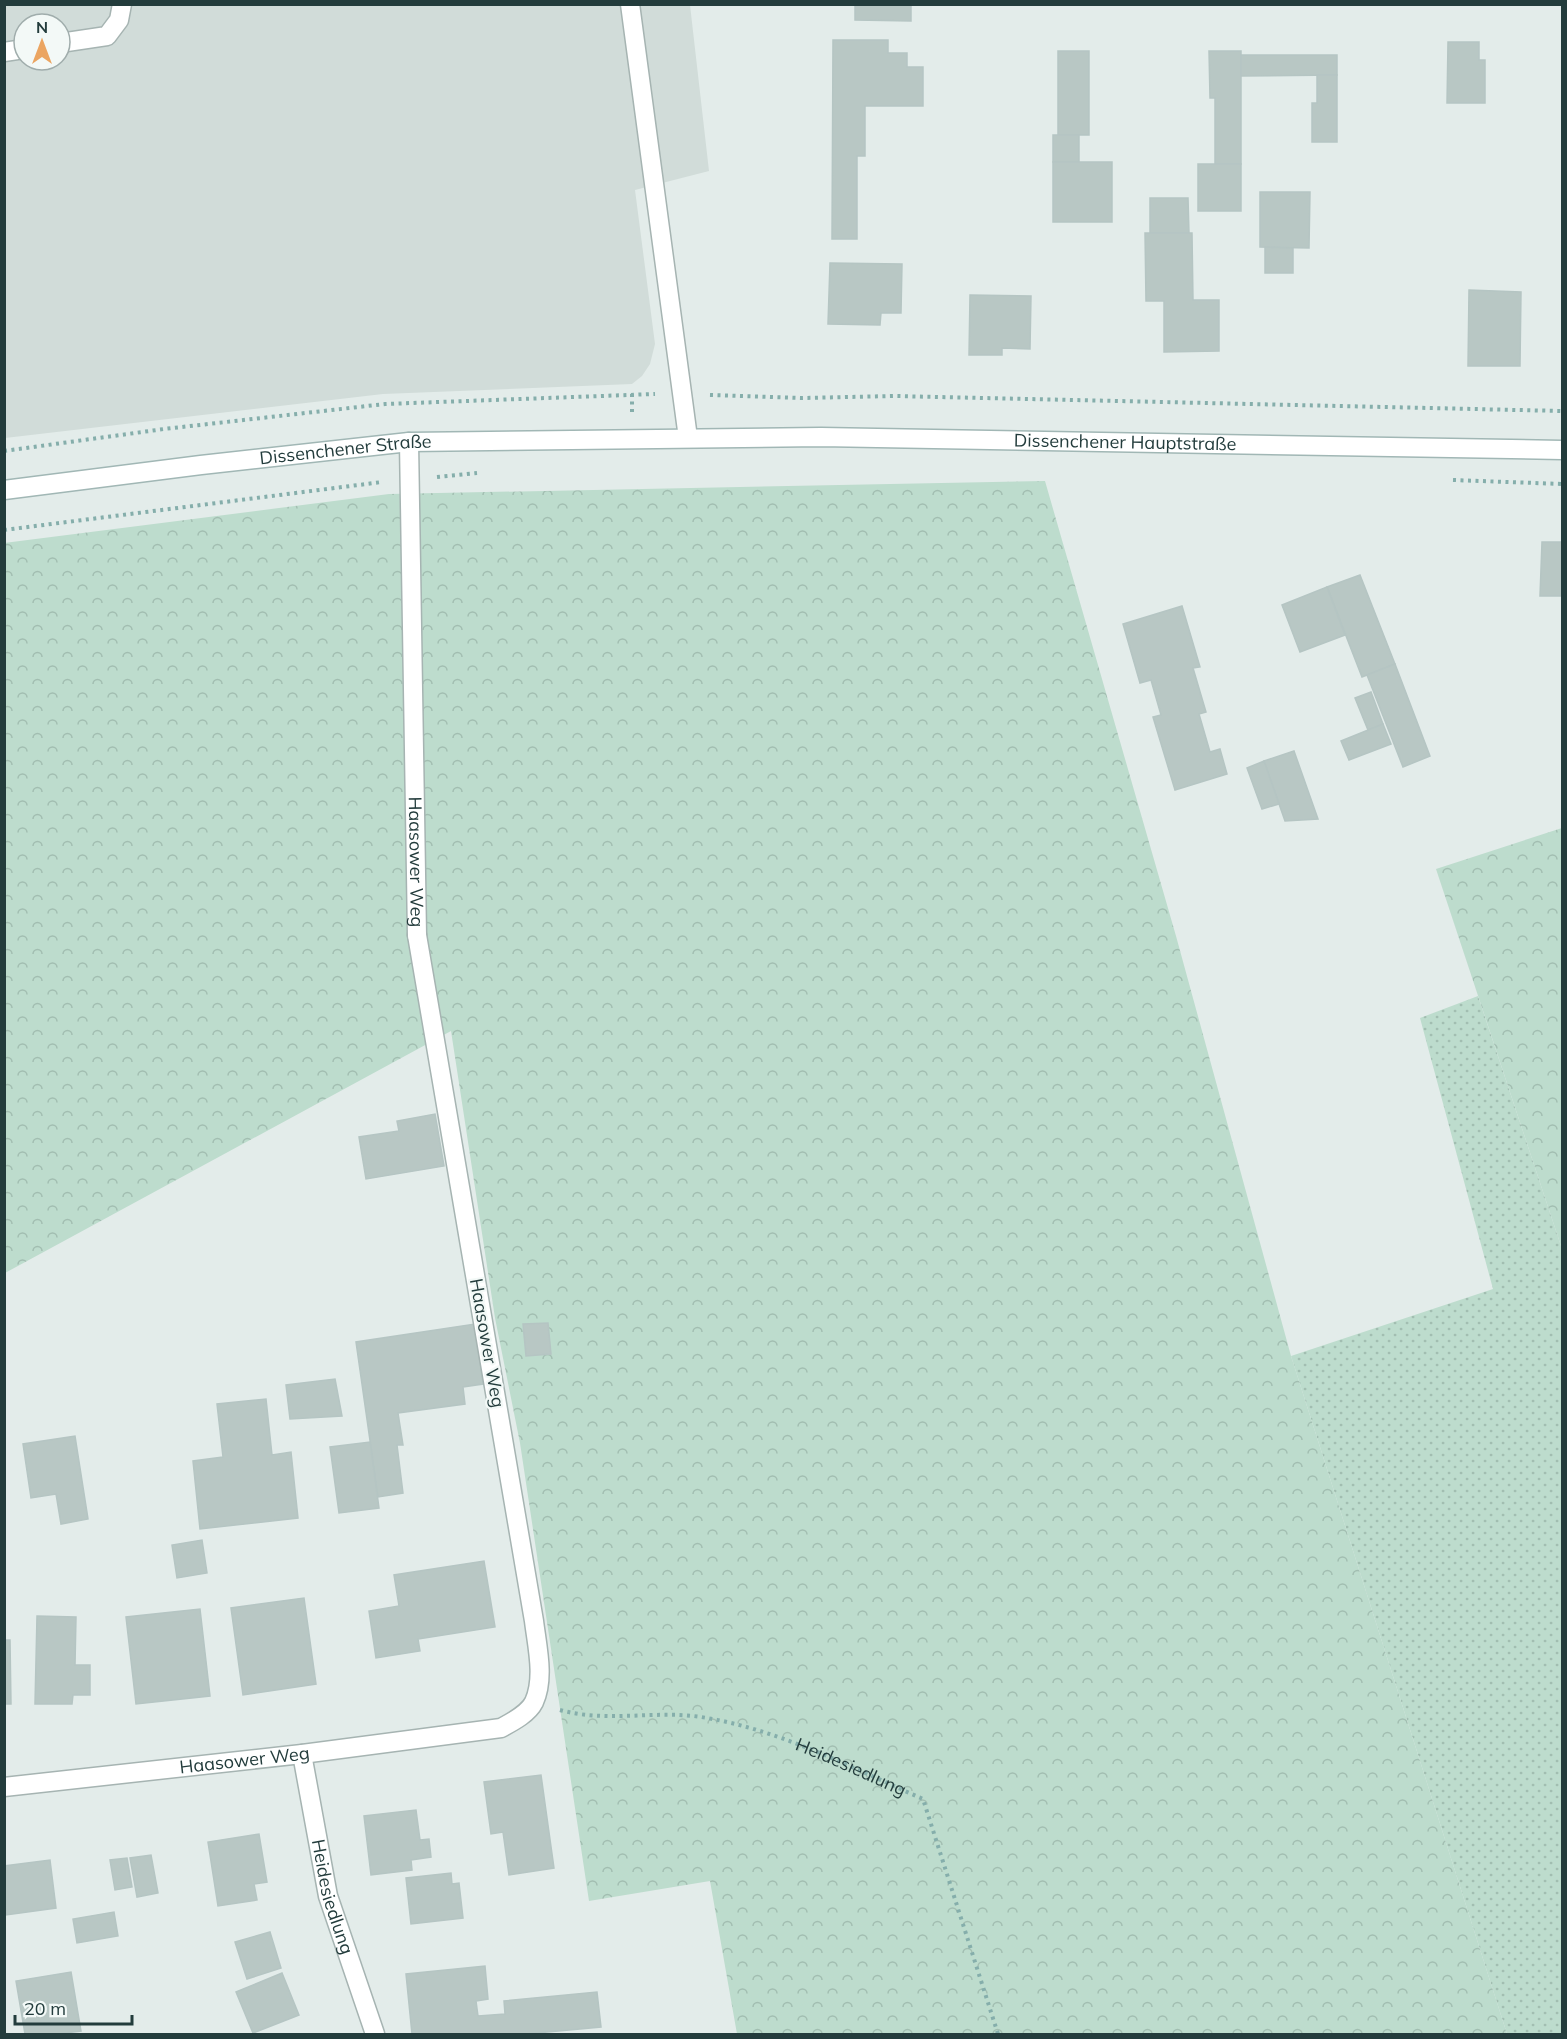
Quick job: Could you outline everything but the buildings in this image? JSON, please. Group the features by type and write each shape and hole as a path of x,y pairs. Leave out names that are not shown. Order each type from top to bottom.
{"street":[{"path":"72,42 107,36 118,20 123,4"},
{"path":"630,4 688,438"},
{"name":"Dissenchener Hauptstraße","path":"688,438 845,437 1563,450"},
{"name":"Dissenchener Straße","path":"4,490 223,462 409,442 688,438"},
{"name":"Haasower Weg","path":"4,1787 302,1755 501,1728 519,1718 534,1703 539,1681 534,1621 417,935 409,442"},
{"name":"Heidesiedlung","path":"302,1755 328,1896 375,2034"}],"path":[{"path":"4,451 164,429 385,404 683,394 802,398 919,396 1563,411"},
{"path":"4,530 409,479 478,473"},
{"name":"Heidesiedlung","path":"534,1703 582,1716 700,1717 784,1738 923,1799 998,2034"}],"shaded area":[{"path":"4,5 690,5 709,171 635,190 655,344 650,364 642,376 632,384 383,394 5,438"}],"green space":[{"path":"1045,481 1176,936 1291,1356 1507,2034 737,2034 710,1881 589,1901 520,1443 495,1318 451,1031 5,1273 4,543 389,494"},
{"path":"1562,828 1562,1249 1436,869"},
{"path":"1478,996 1562,1249 1562,2034 1507,2034 1291,1356 1493,1289 1420,1018"}]}
